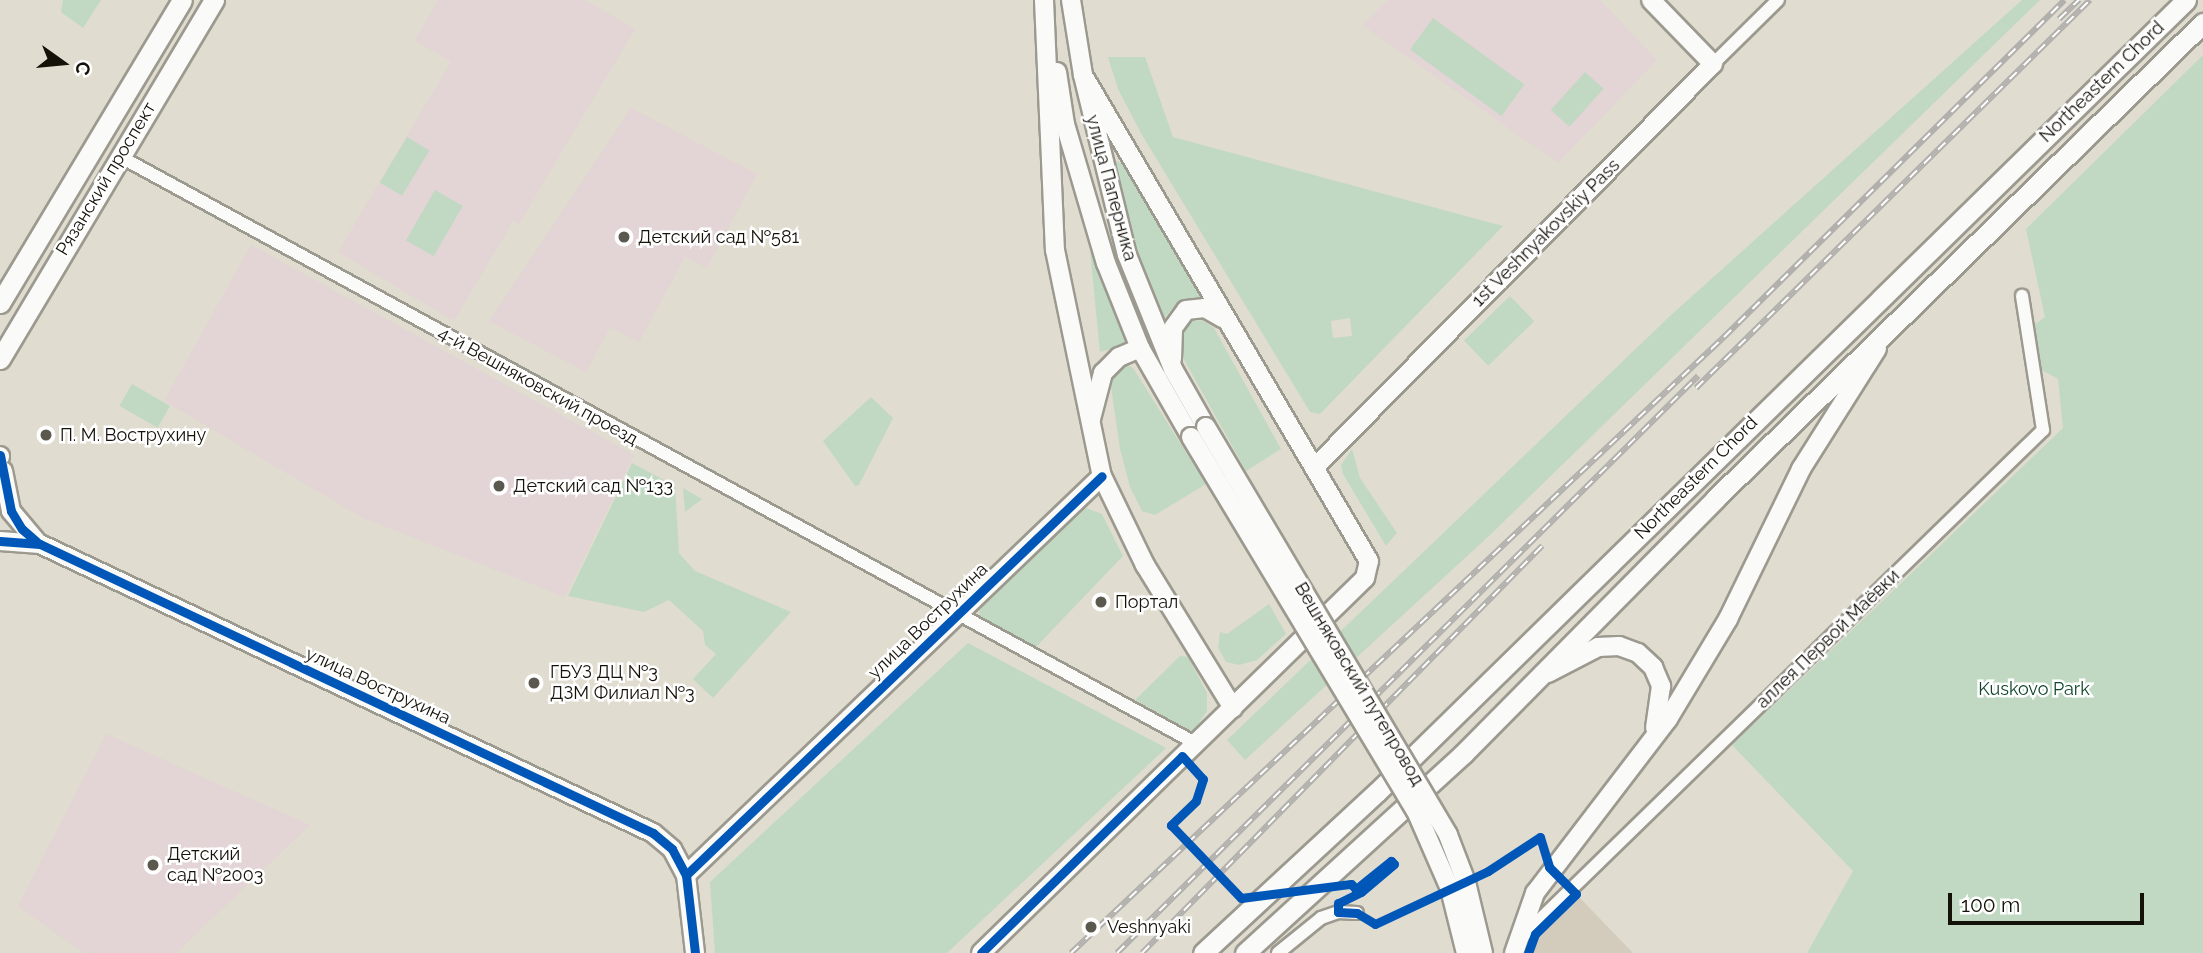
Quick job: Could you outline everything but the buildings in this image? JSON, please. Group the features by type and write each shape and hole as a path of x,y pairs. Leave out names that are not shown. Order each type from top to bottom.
{"main road":[{"name":"Рязанский проспект","path":"0,303 182,0"},
{"name":"Рязанский проспект","path":"0,359 214,0"},
{"name":"Northeastern Chord","path":"1203,953 1387,782 2186,0"},
{"name":"Northeastern Chord","path":"1245,953 1418,796 2203,23"}],"street":[{"name":"улица Паперника","path":"1044,0 1065,124 1106,263 1140,348 1198,432"},
{"path":"1044,0 1055,250 1089,426 1102,476 1145,565 1233,708"},
{"name":"улица Паперника","path":"1071,0 1083,75 1127,255 1198,432"},
{"path":"1651,0 1713,64"},
{"name":"1st Veshnyakovskiy Pass","path":"1315,467 1778,0"},
{"path":"981,953 1365,578 1369,561 1360,540 1222,318 1083,75"},
{"name":"4-й Вешняковский проезд","path":"119,156 1195,743"},
{"name":"аллея Первой Маёвки","path":"1515,948 2043,430 2022,296"},
{"path":"1172,369 1173,328 1186,310 1205,308 1222,318"},
{"path":"1515,948 1535,893 1650,745 1728,619 1835,410 1898,321"},
{"path":"1089,426 1103,373 1119,357 1140,348"},
{"name":"Вешняковский путепровод","path":"1198,432 1416,811 1450,890 1466,953"},
{"name":"Вешняковский путепровод","path":"1198,432 1448,835 1466,882 1483,953"},
{"path":"0,502 1,460"},
{"name":"улица Вострухина","path":"1,460 16,521 40,544 653,833 672,849 686,875 695,953"},
{"name":"улица Вострухина","path":"686,875 1102,476"},
{"name":"улица Вострухина","path":"0,541 40,544"},
{"path":"1536,680 1598,647 1619,646 1638,653 1653,667 1661,686 1662,707 1650,745"},
{"path":"1278,953 1321,918 1338,912 1357,913"}],"shaded area":[{"path":"438,0 585,0 635,29 519,224 513,221 454,321 338,252 451,62 415,40"},
{"path":"1388,0 1600,0 1657,60 1558,163 1362,25"},
{"path":"631,108 757,174 707,268 685,257 639,342 610,327 586,372 489,321"},
{"path":"251,245 634,455 565,597 363,518 164,401"},
{"name":"Детский сад №2003","path":"106,734 310,825 176,953 83,953 18,906"},
{"path":"1579,897 1633,953 1533,953 1540,936"}],"green space":[{"path":"63,0 101,0 83,28 61,12"},
{"path":"2022,0 2040,0 1489,536 1245,760 1227,740 1670,316"},
{"path":"1433,18 1524,84 1501,116 1410,50"},
{"name":"Kuskovo Park","path":"2203,55 2203,953 1807,953 1853,871 1732,745 2063,428 2058,379 2038,368 2034,325 2045,317 2026,229"},
{"path":"1108,57 1145,57 1173,137 1503,226 1320,414 1310,412 1142,135 1118,89","holes":["1350,318 1352,336 1333,338 1331,321"]},
{"path":"1585,72 1604,89 1569,127 1551,110"},
{"path":"407,137 429,150 402,196 380,182"},
{"path":"1117,161 1123,165 1204,300 1177,304 1164,318 1133,249 1113,163"},
{"path":"435,190 463,206 434,256 406,240"},
{"path":"1090,251 1128,344 1100,352"},
{"path":"1510,296 1534,321 1488,366 1464,340"},
{"path":"1202,320 1214,328 1281,449 1246,471 1177,347 1179,331 1188,322"},
{"path":"1124,363 1133,368 1206,484 1155,515 1142,511 1130,487 1120,449 1111,387 1115,372"},
{"path":"132,384 170,406 158,428 120,406"},
{"path":"871,397 893,418 859,485 855,486 823,441"},
{"path":"1352,449 1360,478 1397,533 1386,546 1343,474 1341,465"},
{"path":"632,463 675,486 679,553 695,571 791,612 713,698 693,679 716,654 705,645 703,631 669,600 644,612 568,596"},
{"path":"683,488 702,499 685,512"},
{"path":"1078,505 1102,514 1123,556 1035,648 980,619 978,598"},
{"path":"1269,604 1286,634 1257,660 1239,665 1226,662 1218,648 1220,632 1227,634"},
{"path":"968,643 1166,748 947,953 715,953 710,882"},
{"path":"1180,656 1188,657 1207,693 1207,711 1193,732 1135,700"}],"railway":[{"path":"1071,953 1724,337 2064,0"},
{"path":"2059,19 2079,0"},
{"path":"1696,388 2090,0"},
{"path":"1117,953 1698,376"},
{"path":"1142,953 1542,546"}],"cycle path":[{"path":"0,455 11,511 22,529 37,542"},
{"path":"686,875 1102,476"},
{"path":"0,541 40,544 653,833 672,849 686,875 695,953"},
{"path":"981,953 1182,756 1203,779 1196,801 1171,825 1241,898 1351,884 1356,889 1391,861 1394,864 1361,892 1338,903 1338,912 1357,913 1375,924 1488,871 1540,837 1549,867 1576,894 1535,934 1528,953"}],"place":[{"name":"Детский сад №581","path":"624,237"},
{"name":"П. М. Вострухину","path":"46,435"},
{"name":"Детский сад №133","path":"499,486"},
{"name":"Портал","path":"1101,602"},
{"name":"ГБУЗ ДЦ №3 ДЗМ Филиал №3","path":"534,683"},
{"name":"Детский сад №2003","path":"153,865"},
{"name":"Veshnyaki","path":"1091,927"}]}
